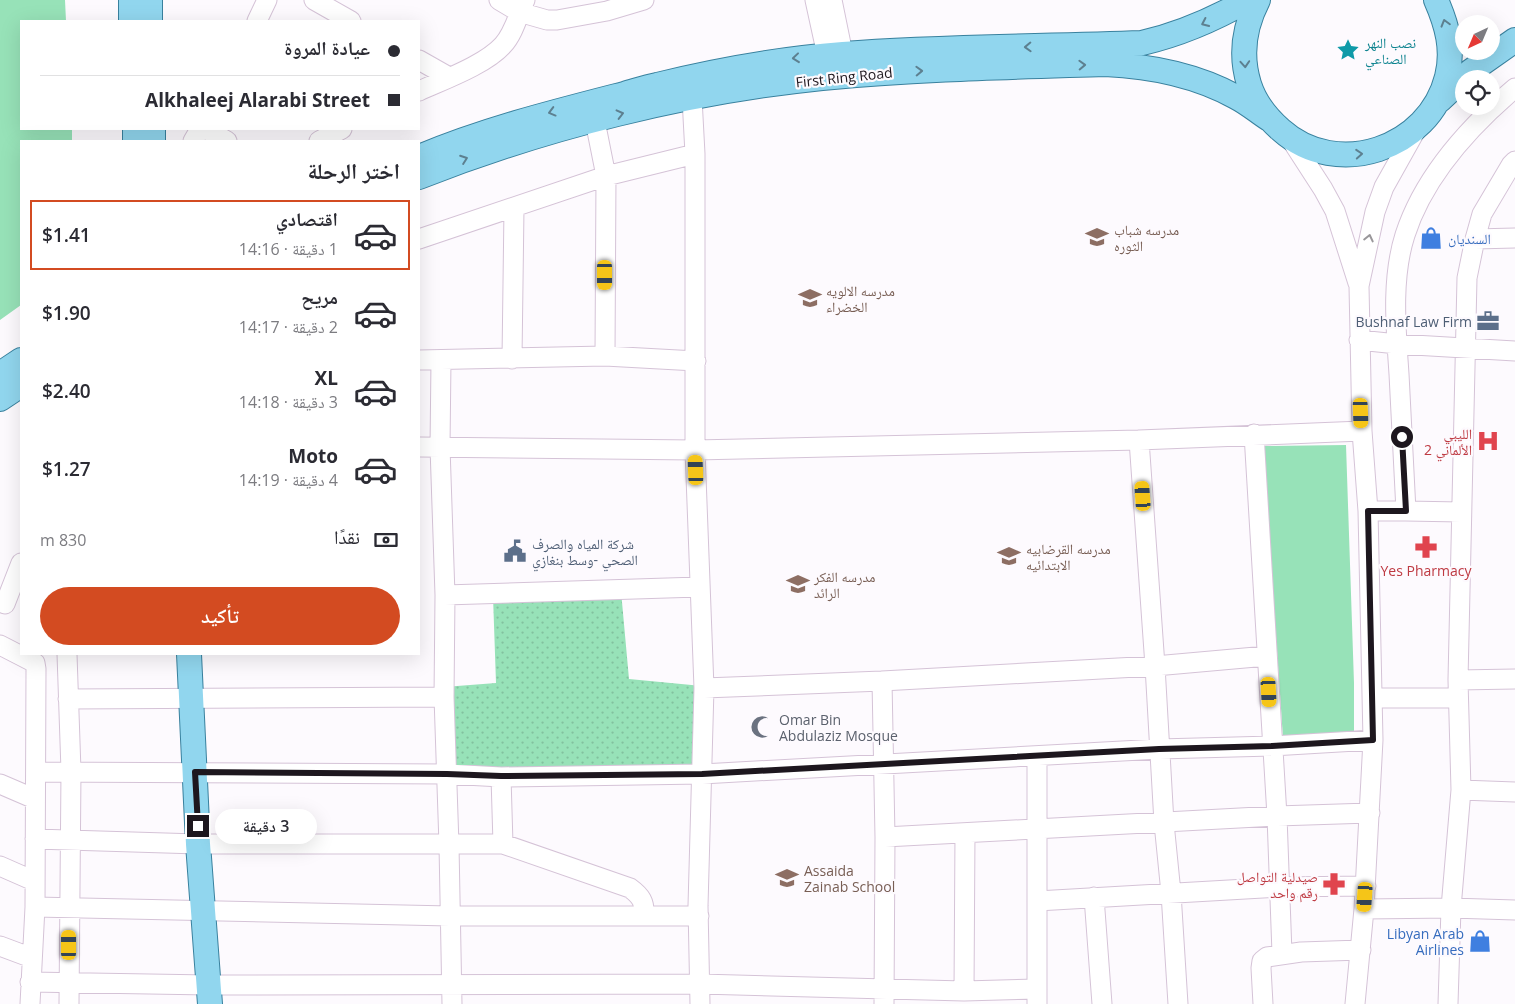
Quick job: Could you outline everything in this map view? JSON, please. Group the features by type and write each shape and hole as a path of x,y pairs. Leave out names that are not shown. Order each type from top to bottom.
{"main road":[{"path":"131,0 131,20"},
{"path":"150,0 150,20"},
{"name":"First Ring Road","path":"420,157 460,140 508,124 655,85 777,61 835,54 911,49 1142,43 1171,37 1194,28 1248,0"},
{"path":"1258,0 1249,16 1243,43 1245,70 1253,96 1268,119 1290,138 1315,150 1342,155 1369,153 1395,144 1418,128 1437,103 1472,71 1515,40"},
{"path":"1436,0 1446,21 1450,49 1448,77 1437,103"},
{"name":"First Ring Road","path":"420,177 466,158 595,121 692,98 773,85 912,71 1105,64 1136,65 1189,76 1216,86 1238,98 1268,119"},
{"path":"0,374 20,361"},
{"path":"0,399 20,386"},
{"path":"189,655 198,844 209,994"}],"street":[{"path":"257,20 267,0"},
{"path":"314,0 349,20"},
{"path":"499,0 522,6 547,20 607,11 644,0"},
{"path":"815,0 835,54"},
{"path":"832,0 835,54"},
{"path":"420,91 492,55 504,44 522,6"},
{"path":"420,61 449,77"},
{"path":"1406,511 1395,285 1405,235 1424,190 1460,142 1488,110 1515,88"},
{"path":"692,98 695,154 695,450 704,688 698,916 700,1004"},
{"path":"595,121 606,176 605,356"},
{"path":"1355,1004 1366,886 1373,740 1368,511 1362,431 1359,286 1368,238 1384,187 1418,128"},
{"path":"208,130 225,140"},
{"path":"321,140 340,130"},
{"path":"1290,138 1335,211 1359,286"},
{"path":"420,239 606,176 695,154"},
{"path":"1448,1004 1450,908 1461,790 1458,689 1461,512 1467,348 1467,278 1482,214 1515,161"},
{"path":"512,359 514,208"},
{"path":"1475,239 1515,238"},
{"path":"1360,340 1515,351"},
{"path":"420,360 605,356 696,361"},
{"path":"441,360 440,447 445,595 444,697 452,1004"},
{"path":"420,447 695,450 1139,440 1362,431"},
{"path":"1254,434 1277,816 1282,954"},
{"path":"1139,440 1178,1004"},
{"path":"1368,511 1461,512"},
{"path":"5,604 20,566"},
{"path":"445,595 699,587"},
{"path":"0,645 20,655"},
{"path":"21,655 35,662 68,663 71,839 69,1004"},
{"path":"704,688 882,681 1155,666 1267,656"},
{"path":"30,1004 36,772 35,662"},
{"path":"1372,698 1458,689 1515,679"},
{"path":"882,681 885,837 884,997"},
{"path":"68,699 444,697"},
{"path":"36,772 447,774 501,776 702,774 1159,749 1272,746 1373,740"},
{"path":"30,982 70,981 209,994 451,985 700,984 884,997 964,991 1037,997 1037,756"},
{"path":"501,776 503,844"},
{"path":"0,784 35,799"},
{"path":"1461,790 1515,792"},
{"path":"885,837 1277,816 1370,813"},
{"path":"964,991 965,834"},
{"path":"35,839 198,844 503,844 630,888 640,895 644,902 644,916"},
{"path":"0,866 34,881"},
{"path":"1037,901 1279,887 1366,886"},
{"path":"1094,897 1102,1004"},
{"path":"34,907 450,916 698,916"},
{"path":"1364,909 1450,908 1515,910"},
{"path":"0,946 32,958"},
{"path":"1263,1004 1261,968 1262,961 1267,957 1282,954 1361,950"}],"green space":[{"path":"0,0 65,0 66,20 20,20 20,130 72,130 72,140 20,140 20,306 0,320"},
{"path":"1346,445 1354,737 1283,738 1263,446"},
{"path":"621,591 629,679 702,686 702,774 447,774 444,687 496,683 493,596"}],"place":[{"name":"نصب النهر الصناعي","path":"1348,50"},
{"name":"مدرسه شباب الثوره","path":"1097,237"},
{"name":"السنديان","path":"1431,238"},
{"name":"مدرسه الالويه الخضراء","path":"810,298"},
{"name":"Bushnaf Law Firm","path":"1488,321"},
{"name":"الليبي الألماني 2","path":"1488,441"},
{"name":"Yes Pharmacy","path":"1426,547"},
{"name":"شركة المياه والصرف الصحي -وسط بنغازي","path":"515,551"},
{"name":"مدرسه القرضابيه الابتدائيه","path":"1009,556"},
{"name":"مدرسه الفكر الرائد","path":"798,584"},
{"name":"Omar Bin Abdulaziz Mosque","path":"762,727"},
{"name":"Assaida Zainab School","path":"787,878"},
{"name":"صيدلية التواصل رقم واحد","path":"1334,884"},
{"name":"Libyan Arab Airlines","path":"1480,941"}],"route":[{"path":"198,826 195,772 501,776 702,774 1159,749 1272,746 1373,740 1368,511 1406,511 1402,437"}]}
